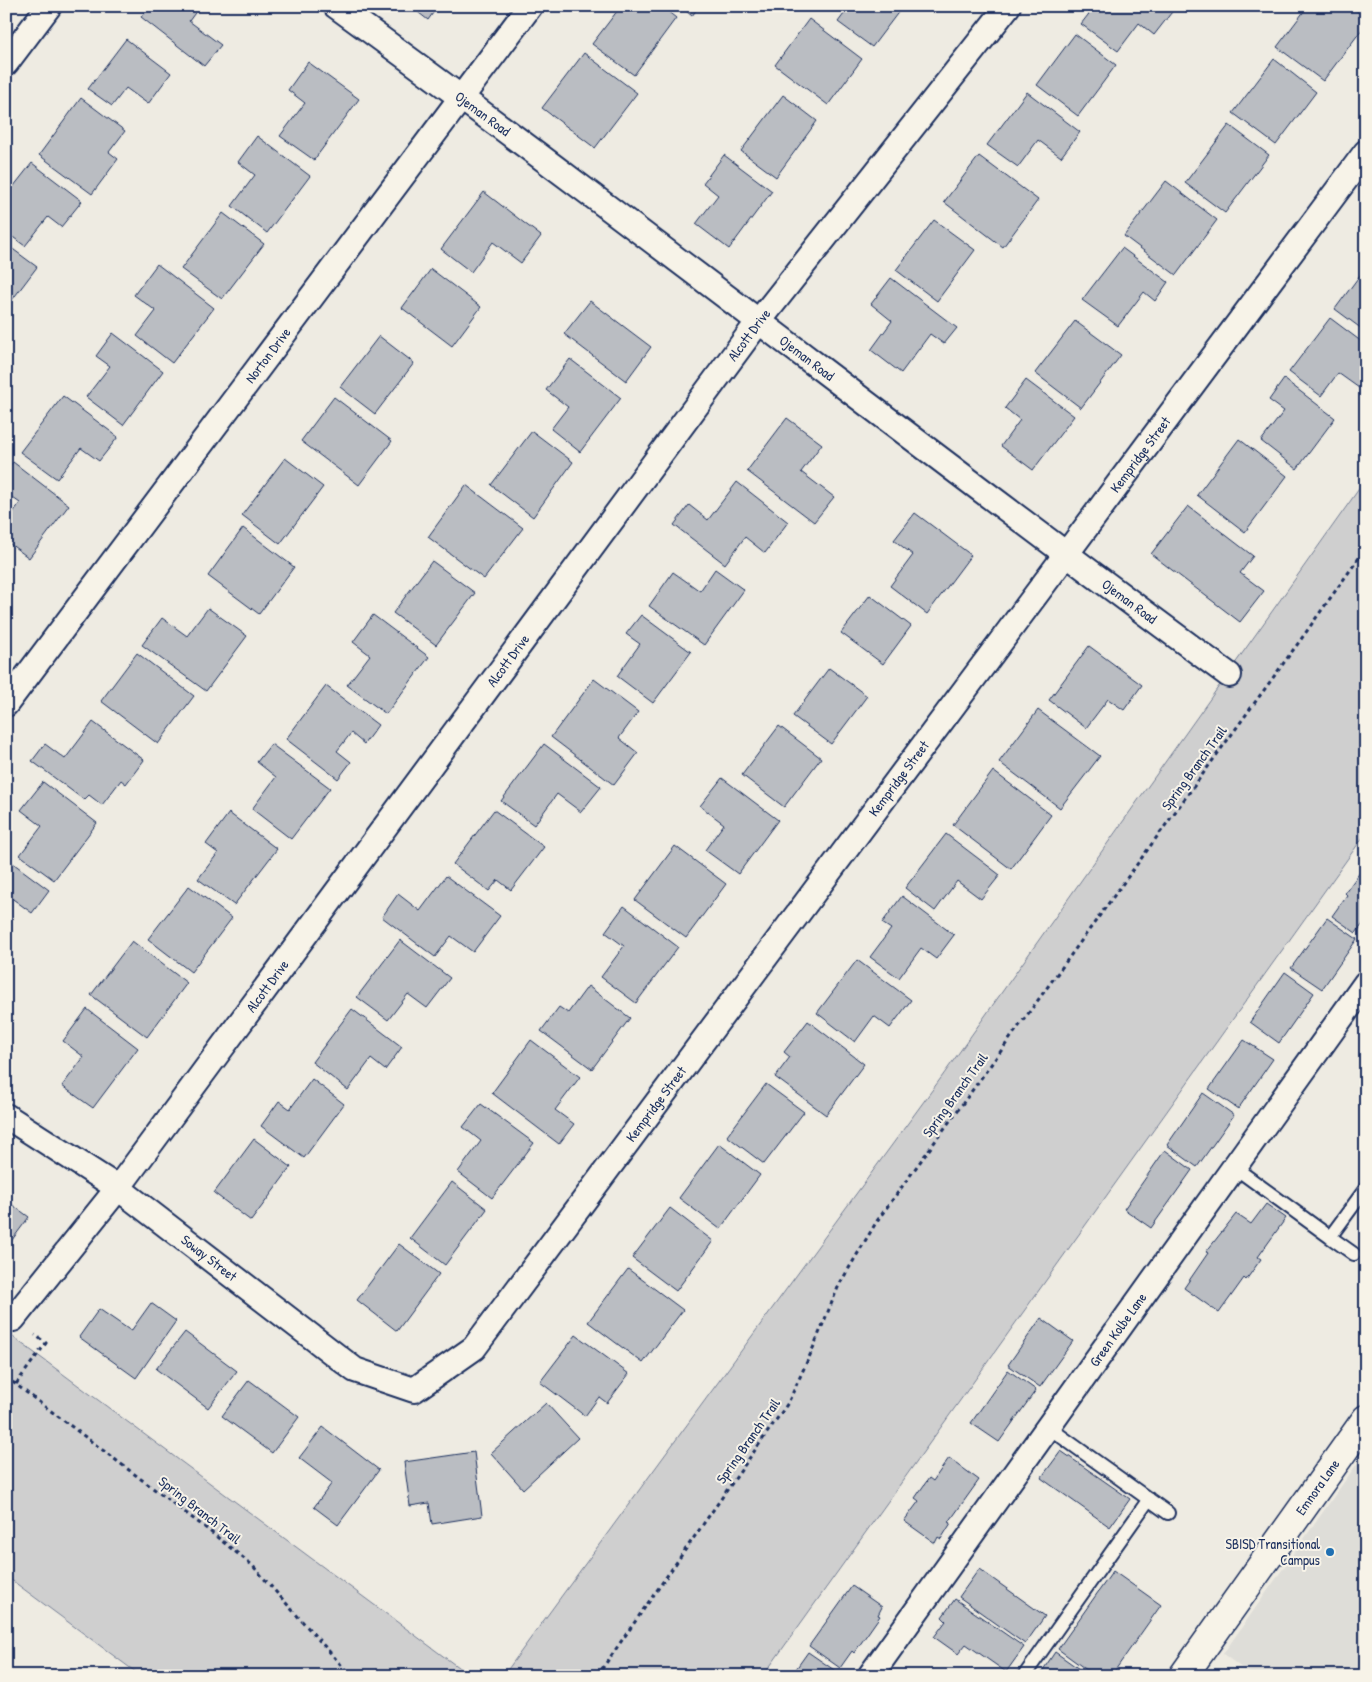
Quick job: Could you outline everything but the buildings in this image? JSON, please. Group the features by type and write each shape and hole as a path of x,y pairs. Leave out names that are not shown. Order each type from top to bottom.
{"street":[{"path":"6,64 49,6"},
{"name":"Ojeman Road","path":"336,6 759,321 1065,556 1229,676"},
{"name":"Norton Drive","path":"6,704 530,6"},
{"name":"Alcott Drive","path":"13,1319 118,1188 759,321 1008,6"},
{"name":"Kempridge Street","path":"414,1390 474,1348 1366,152"},
{"name":"Green Kolbe Lane","path":"870,1676 1366,982"},
{"name":"Soway Street","path":"6,1116 118,1188 355,1370 414,1390"},
{"name":"Emnora Lane","path":"1183,1676 1366,1419"}],"lane":[{"path":"1234,1167 1354,1254"},
{"path":"1330,1237 1366,1188"},
{"path":"1048,1427 1168,1513"},
{"path":"1024,1676 1150,1499"}],"path":[{"name":"Spring Branch Trail","path":"597,1676 788,1403 839,1285 877,1221 1288,658 1366,548"},
{"path":"13,1319 46,1343 16,1384"},
{"name":"Spring Branch Trail","path":"6,1377 252,1565 350,1676"}],"shaded area":[{"path":"1366,479 1366,833 763,1676 503,1676 941,1078"},
{"path":"6,1332 470,1676 141,1676 6,1576"},
{"name":"SBISD Transitional Campus","path":"1366,1451 1366,1676 1253,1676 1223,1654"}],"place":[{"name":"SBISD Transitional Campus","path":"1330,1552"}]}
